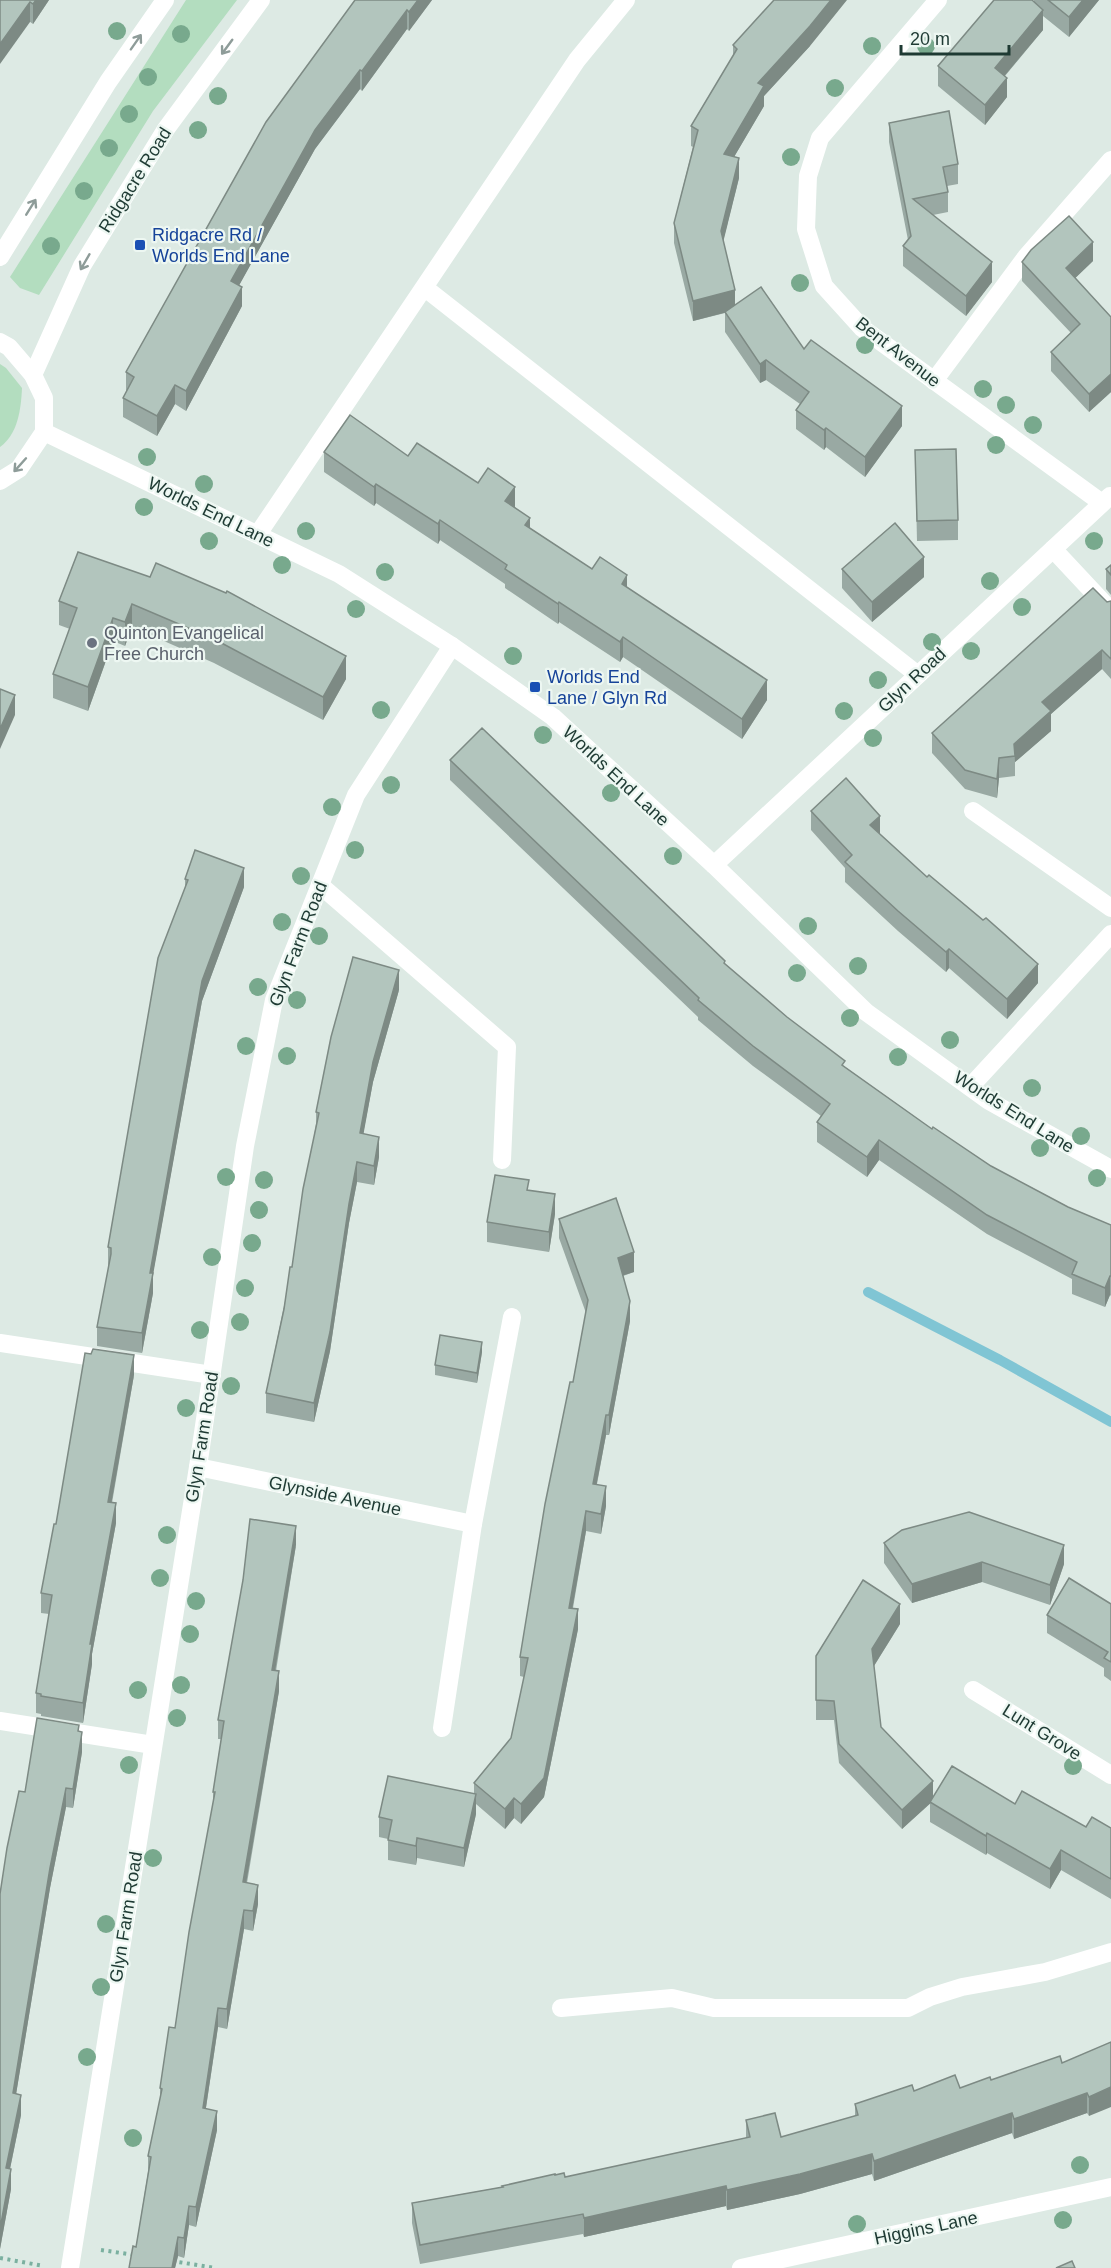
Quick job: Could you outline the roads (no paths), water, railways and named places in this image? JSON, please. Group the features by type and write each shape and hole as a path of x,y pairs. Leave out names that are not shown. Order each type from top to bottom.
{"street":[{"path":"0,257 108,82 165,0"},
{"name":"Ridgacre Road","path":"33,375 88,256 166,129 261,0"},
{"path":"258,534 577,60 626,0"},
{"name":"Bent Avenue","path":"938,0 820,138 808,176 806,230 824,285 862,328 934,381 1107,499"},
{"path":"934,381 1026,257 1111,160"},
{"path":"424,288 918,675"},
{"path":"0,342 9,347 33,375 44,399 44,432 19,469 0,481"},
{"name":"Worlds End Lane","path":"44,432 339,574 453,646 553,717 714,865 866,1012 988,1101 1111,1169"},
{"name":"Glyn Road","path":"714,865 1107,499"},
{"path":"1053,549 1111,611"},
{"name":"Glyn Farm Road","path":"70,2268 198,1467 245,1146 274,1000 356,795 453,646"},
{"path":"973,812 1111,908"},
{"path":"320,885 507,1047 502,1160"},
{"path":"970,1087 1111,934"},
{"path":"442,1728 473,1524 512,1317"},
{"path":"0,1343 212,1375"},
{"name":"Glynside Avenue","path":"198,1467 473,1524"},
{"name":"Lunt Grove","path":"973,1690 1111,1775"},
{"path":"0,1721 153,1745"},
{"path":"561,2008 672,1998 714,2008 908,2008 930,1997 962,1987 1045,1972 1111,1952"},
{"name":"Higgins Lane","path":"741,2268 1111,2187"}],"waterway":[{"path":"868,1292 1000,1360 1111,1422"}],"place":[{"name":"Ridgacre Rd / Worlds End Lane","path":"140,245"},
{"name":"Quinton Evangelical Free Church","path":"92,643"},
{"name":"Worlds End Lane / Glyn Rd","path":"535,687"}]}
